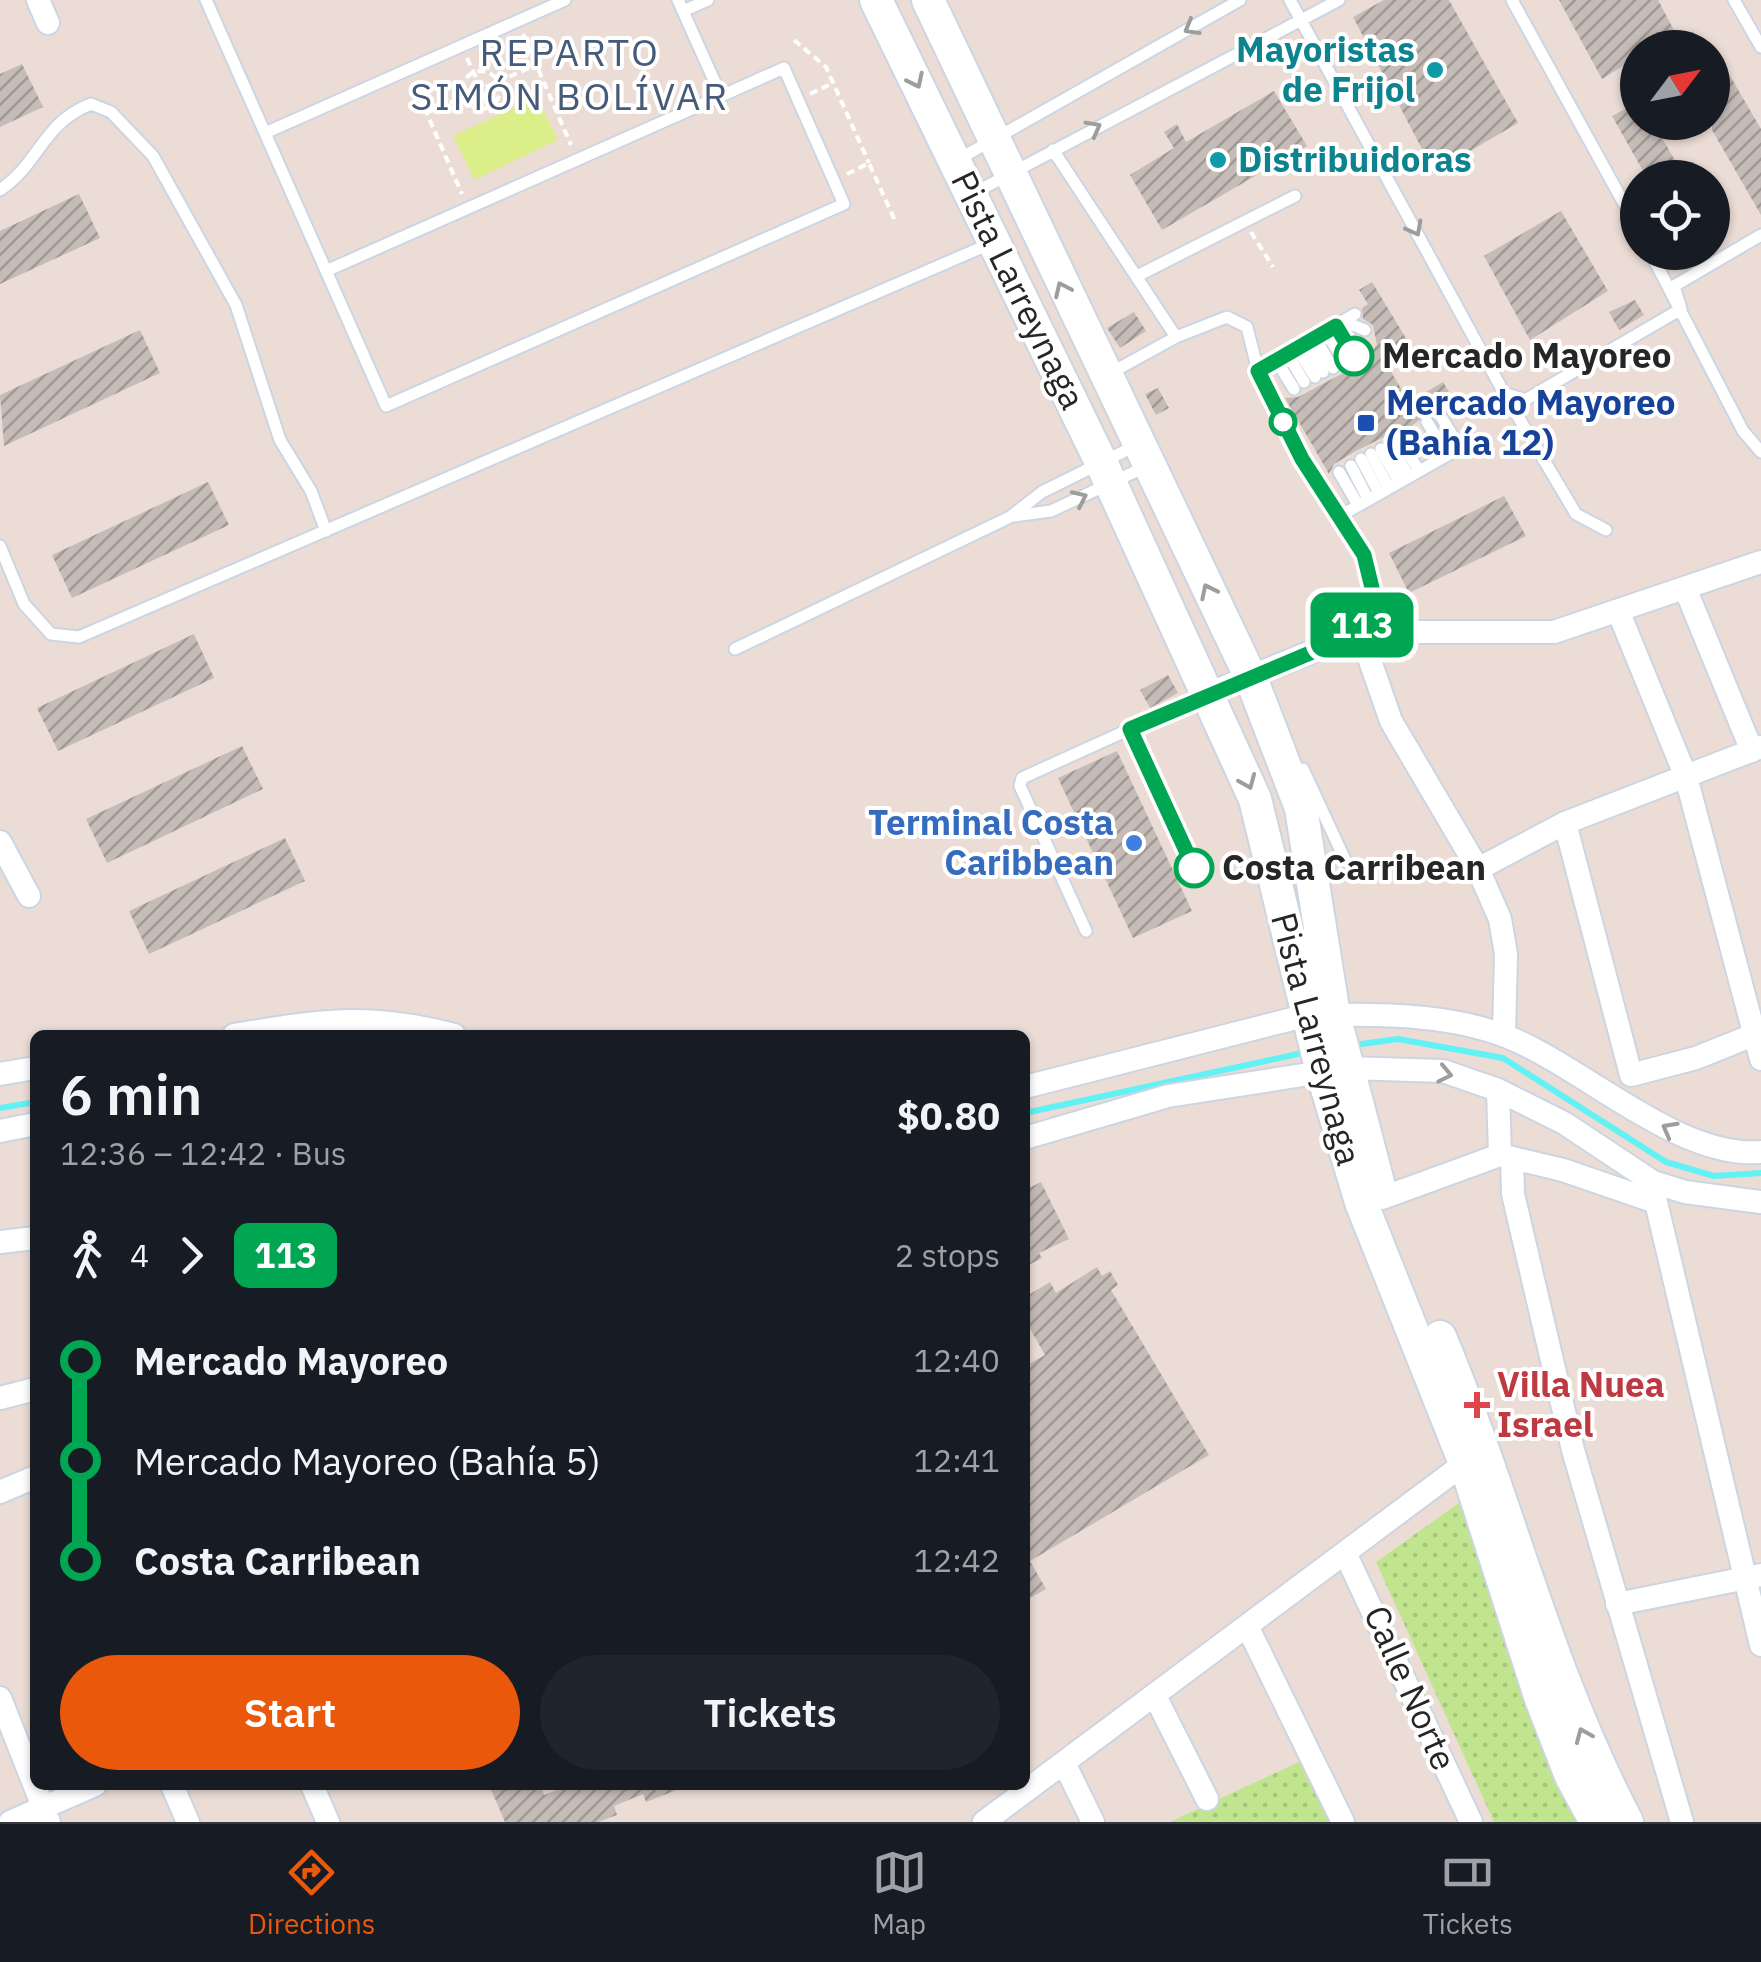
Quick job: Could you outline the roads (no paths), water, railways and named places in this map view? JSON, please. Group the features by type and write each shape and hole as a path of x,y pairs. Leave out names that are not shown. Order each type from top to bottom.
{"main road":[{"name":"Pista Larreynaga","path":"876,0 1106,473 1256,799 1322,1019 1361,1202 1465,1464 1541,1699 1571,1776 1596,1822"},
{"name":"Pista Larreynaga","path":"928,0 1104,377 1251,678 1301,808 1322,1019"},
{"name":"Pista Larreynaga","path":"1334,1068 1382,1198 1476,1422 1571,1706 1627,1822"}],"street":[{"path":"38,0 48,22"},
{"path":"1210,693 1360,632 1554,632 1685,588 1758,570"},
{"path":"1478,869 1566,823 1756,749 1685,588"},
{"path":"1619,613 1686,777 1758,1033 1761,1059"},
{"path":"1360,632 1391,721 1478,869 1500,919 1506,954 1504,1036"},
{"path":"1566,823 1631,1075 1696,1058 1758,1033"},
{"path":"0,842 29,896"},
{"path":"1030,1086 1322,1019 1393,1014 1504,1036 1617,1095 1673,1134 1736,1154 1761,1152"},
{"path":"265,1030 338,1018 400,1021 435,1030"},
{"path":"1030,1137 1168,1096 1334,1068 1443,1072 1498,1090 1564,1123 1653,1182 1684,1192 1761,1202"},
{"path":"0,1074 30,1069"},
{"path":"1498,1090 1517,1212 1573,1450 1682,1822"},
{"path":"0,1130 30,1125"},
{"path":"1382,1198 1506,1156 1563,1170 1656,1202 1684,1192"},
{"path":"1656,1202 1752,1576 1761,1644"},
{"path":"0,1242 30,1239"},
{"path":"0,1398 30,1390"},
{"path":"1030,1788 1465,1464"},
{"path":"0,1492 30,1479"},
{"name":"Calle Norte","path":"1346,1555 1471,1822"},
{"path":"1617,1604 1752,1576"},
{"path":"1248,1628 1344,1822"},
{"path":"1155,1696 1207,1799"},
{"path":"0,1698 30,1774"},
{"path":"1064,1763 1094,1822"},
{"path":"36,1790 46,1815"},
{"path":"10,1822 46,1815 87,1790"},
{"path":"174,1790 188,1822"},
{"path":"314,1790 328,1822"},
{"path":"984,1822 1027,1790"}],"lane":[{"path":"206,0 265,132 326,271 386,406 844,204 784,68 326,271"},
{"path":"265,132 564,0"},
{"path":"708,0 680,6 721,96"},
{"path":"955,161 1240,0"},
{"path":"1290,0 1504,393 1576,514 1606,530"},
{"path":"972,194 1340,0"},
{"path":"1512,0 1620,196"},
{"path":"1734,0 1761,47"},
{"path":"0,190 23,174 47,132 68,113 91,104 111,112 137,134 236,305 280,440 311,491 326,530"},
{"path":"1053,150 1176,337"},
{"path":"1138,275 1296,196"},
{"path":"1681,308 1674,286 1761,235"},
{"path":"0,546 24,604 50,634 79,636 995,242"},
{"path":"1660,270 1743,431 1761,452"},
{"path":"1504,393 1525,400 1681,308"},
{"path":"1258,371 1355,314"},
{"path":"1104,377 1176,337 1228,316 1248,326 1258,371 1302,459 1364,555 1373,592 1360,632"},
{"path":"1310,340 1365,330"},
{"path":"1310,340 1324,372"},
{"path":"1310,340 1324,372"},
{"path":"1310,340 1324,372"},
{"path":"1340,516 1460,448 1440,414"},
{"path":"1427,422 1447,455"},
{"path":"1370,454 1389,488"},
{"path":"1370,454 1389,488"},
{"path":"1370,454 1389,488"},
{"path":"1010,516 1051,512 1106,473 1142,455"},
{"path":"736,649 1010,516 1042,492 1106,473 1142,455"},
{"path":"1086,930 1020,782 1210,693"},
{"path":"1130,729 1194,868"},
{"path":"1279,751 1290,750 1298,759 1346,862"}],"waterway":[{"path":"1354,1045 1398,1039 1503,1058 1666,1162 1714,1176 1761,1173"},
{"path":"1030,1112 1307,1052"},
{"path":"0,1108 30,1103"}],"place":[{"name":"Mayoristas de Frijol","path":"1435,70"},
{"name":"Distribuidoras","path":"1218,160"},
{"name":"Mercado Mayoreo","path":"1354,356"},
{"name":"Mercado Mayoreo (Bahía 12)","path":"1366,423"},
{"name":"Terminal Costa Caribbean","path":"1134,843"},
{"name":"Costa Carribean","path":"1194,868"},
{"name":"Villa Nuea Israel","path":"1477,1405"}],"district":[{"name":"REPARTO SIMÓN BOLÍVAR","path":"570,75"}]}
